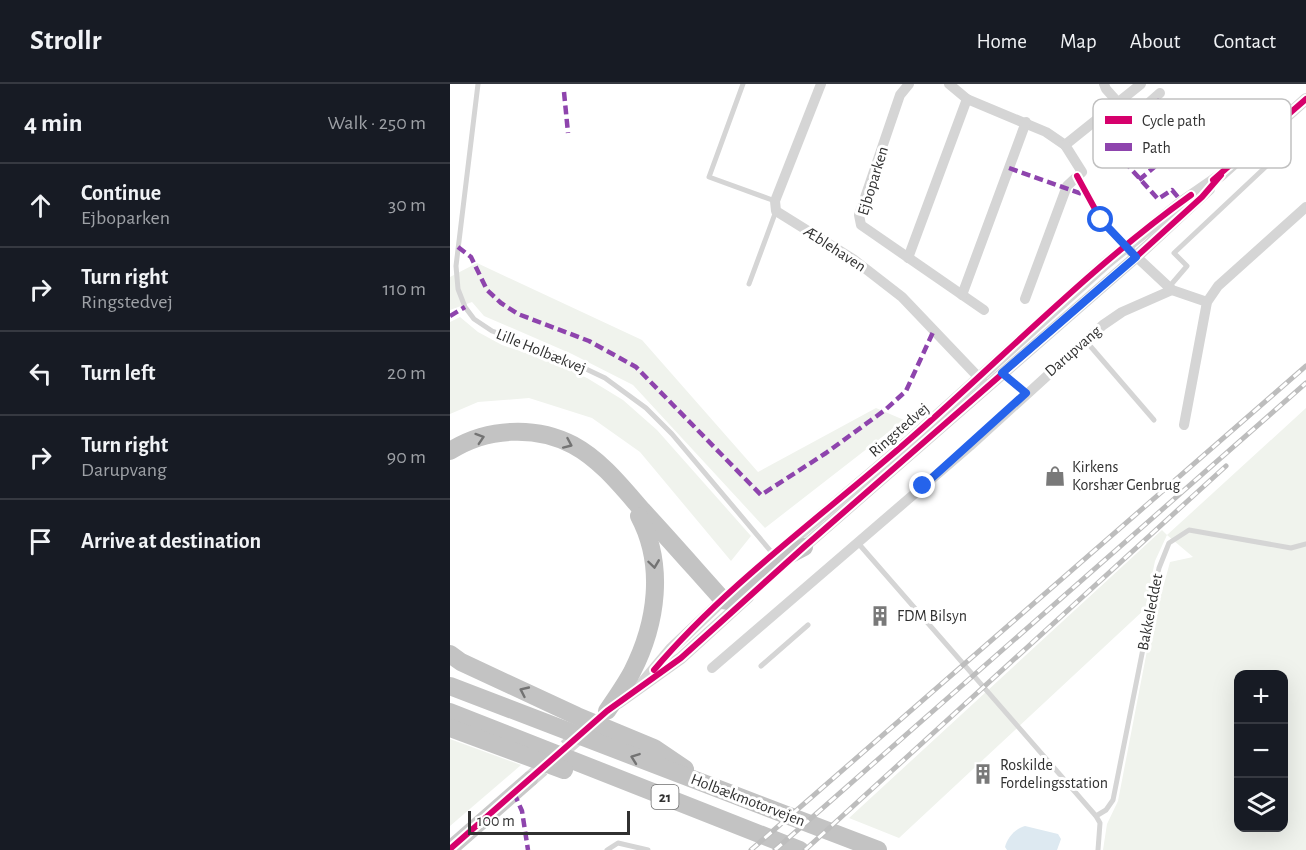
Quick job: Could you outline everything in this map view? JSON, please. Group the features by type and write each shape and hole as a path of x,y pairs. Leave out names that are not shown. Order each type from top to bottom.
{"highway":[{"path":"450,451 481,436 512,431 543,434 573,445 598,463 625,490 723,600 729,601 741,594 783,558 804,547"},
{"path":"607,711 633,672 651,623 656,590 655,565 648,533 625,490"},
{"path":"450,654 461,662 577,716 654,748 710,786"},
{"name":"Holbækmotorvejen","path":"450,686 596,744 878,850"},
{"name":"Holbækmotorvejen","path":"450,711 534,753 751,837 800,850"},
{"path":"450,728 534,753"},
{"path":"751,837 770,850"}],"main road":[{"path":"455,847 530,779"}],"street":[{"path":"775,206 821,84"},
{"name":"Ejboparken","path":"909,84 900,95 859,218 863,228 984,310"},
{"path":"949,84 967,99 1046,132 1065,145 1082,172 1067,186 1025,299"},
{"path":"1104,84 1115,99"},
{"path":"1122,99 1141,84"},
{"path":"1153,99 1160,93"},
{"path":"908,258 967,99"},
{"name":"Ringstedvej","path":"1291,112 1306,99"},
{"path":"962,295 1026,122"},
{"path":"1065,145 1093,122"},
{"name":"Ringstedvej","path":"607,711 681,658 983,382 1126,247 1229,168"},
{"name":"Ringstedvej","path":"640,686 671,649 774,555 911,439 1136,257 1202,197 1221,175"},
{"name":"Æblehaven","path":"775,206 853,259 902,297 983,382"},
{"path":"1184,425 1207,302 1218,286 1306,207"},
{"path":"1126,247 1170,289 1207,302"},
{"name":"Darupvang","path":"712,668 970,446 1103,325 1122,312 1170,289"}],"lane":[{"name":"Lille Holbækvej","path":"478,84 456,266 458,289 465,307 474,319 492,331 544,349 605,378 646,408 672,434 774,555"},
{"path":"743,84 709,177 775,206 749,284"},
{"path":"1170,289 1187,266 1174,253 1264,168"},
{"path":"1085,340 1154,420"},
{"name":"Bakkeleddet","path":"1096,816 1106,810 1113,800 1159,567 1169,543 1189,530 1291,548 1306,544"},
{"path":"856,542 1096,816 1100,823 1098,850"},
{"path":"761,666 808,625"},
{"path":"607,850 618,843 648,850"}],"shaded area":[{"path":"477,263 642,340 758,472 876,408 904,420 765,528 633,385 572,354 484,316 472,302 450,310 450,277"},
{"path":"460,317 478,332 502,345 550,361 587,378 623,400 657,430 751,536 731,561 640,452 592,418 529,398 478,402 450,414 450,322"},
{"path":"1306,408 1306,850 1103,850 1107,824 1118,801 1150,635 1170,562 1193,557 1167,535"},
{"path":"1162,530 1167,535 1155,561 1145,609 899,838 849,818"},
{"path":"450,739 521,765 450,826"},
{"path":"1025,826 1058,834 1061,839 1057,850 1007,850 1005,847 1010,837 1015,831"}],"tunnel":[{"path":"530,779 588,728"}],"railway":[{"path":"751,850 1306,366"},
{"path":"775,850 1306,383"},
{"path":"805,850 1226,466"}],"marked path":[{"path":"564,92 568,133"},
{"path":"1009,168 1088,196"},
{"path":"1130,168 1158,199 1172,190 1182,202"},
{"path":"1139,180 1153,168"},
{"path":"458,247 471,257 487,290 501,303 518,314 589,341 636,367 761,495 826,453 885,410 906,391 934,330"},
{"path":"450,316 465,307"},
{"path":"514,793 522,811 528,850"}],"cycle path":[{"path":"1291,112 1306,99"},
{"path":"1213,180 1227,168"},
{"path":"450,849 607,711 681,658 804,547 1136,257 1202,197 1221,175"},
{"path":"1077,176 1101,220 1126,247"},
{"path":"654,670 683,638 745,578 910,439 1082,282 1191,195"}],"place":[{"name":"Kirkens Korshær Genbrug","path":"1055,476"},
{"name":"FDM Bilsyn","path":"880,616"},
{"name":"Roskilde Fordelingsstation","path":"983,774"}],"route":[{"path":"923,486 970,446 1026,393 1002,373 1136,257 1101,220"}]}
